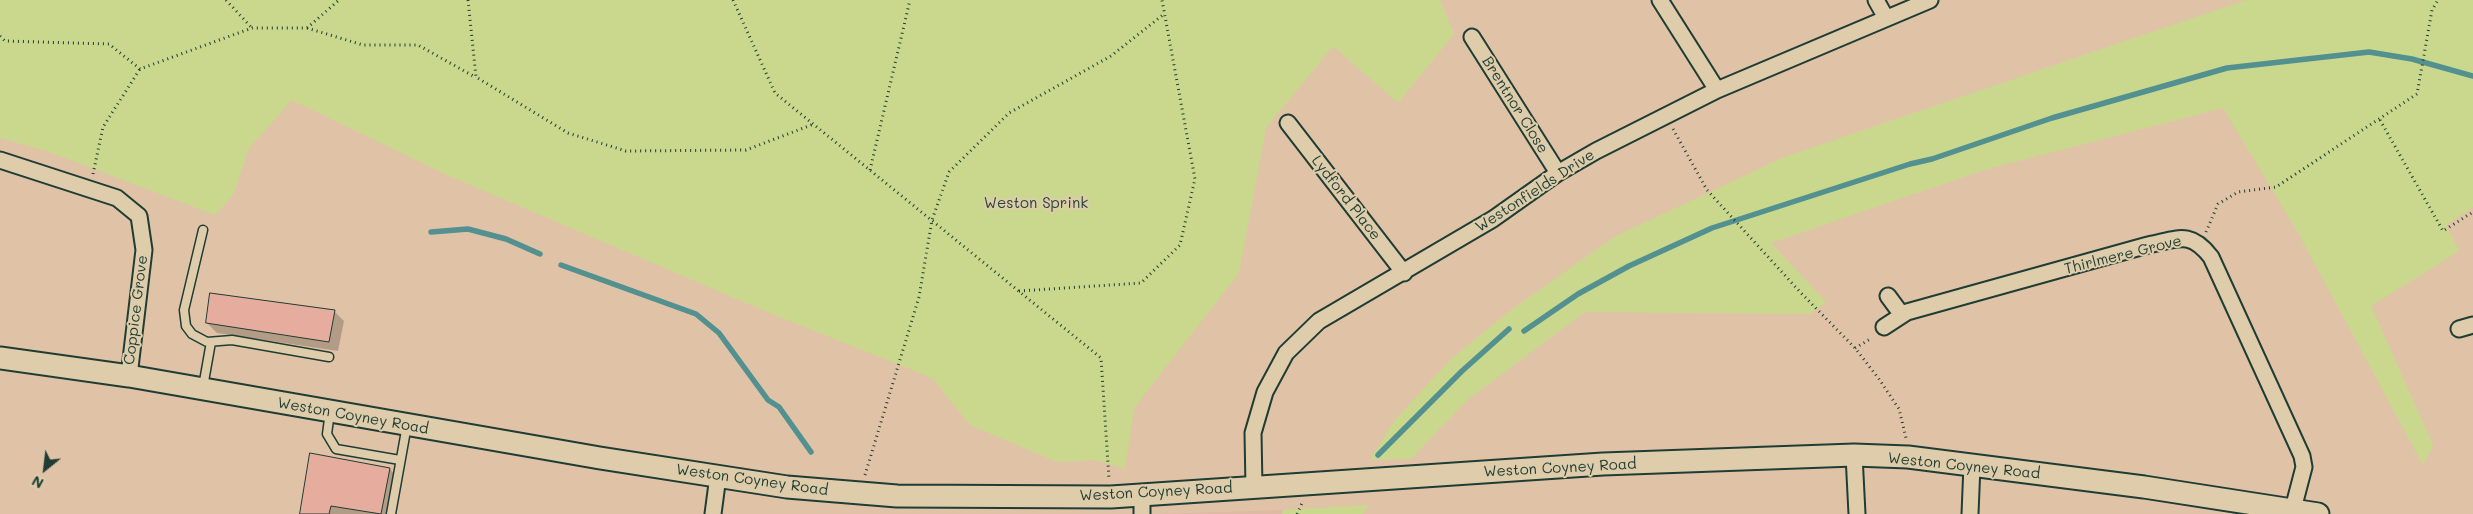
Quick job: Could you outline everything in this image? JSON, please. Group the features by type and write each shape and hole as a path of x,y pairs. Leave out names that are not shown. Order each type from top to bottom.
{"street":[{"path":"1660,0 1717,90"},
{"path":"1876,0 1886,18"},
{"name":"Westonfields Drive","path":"1254,487 1253,433 1265,392 1286,353 1319,322 1493,219 1558,173 1596,151 1667,117 1717,90 1930,0"},
{"name":"Brentnor Close","path":"1472,37 1558,173"},
{"name":"Lydford Place","path":"1288,123 1404,273"},
{"name":"Coppice Grove","path":"0,160 117,198 139,216 144,250 129,376"},
{"name":"Thirlmere Grove","path":"1884,327 1902,316 2148,245 2186,238 2201,244 2212,257 2302,456 2304,467 2293,509"},
{"path":"1888,296 1902,316"},
{"name":"Weston Coyney Road","path":"0,358 129,376 600,458 787,487 897,496 1111,497 1142,504 1254,487 1603,464 1854,455 1908,457 1972,465 2318,514"},
{"path":"1854,455 1857,514"},
{"path":"1970,514 1972,465"},
{"path":"713,514 718,476"}],"lane":[{"path":"202,230 184,318 192,334 211,342 232,340 329,357"},
{"path":"203,389 211,342"},
{"path":"330,412 327,434 336,449 400,460"},
{"path":"391,514 407,425"}],"path":[{"path":"226,0 252,28"},
{"path":"307,28 339,0"},
{"path":"468,0 476,77"},
{"path":"733,0 775,93 1101,358 1111,497"},
{"path":"870,170 910,0"},
{"path":"1018,291 1141,282 1180,246 1196,179 1162,0"},
{"path":"2201,244 2218,204 2238,192 2276,187 2417,94 2432,10 2438,0"},
{"path":"860,493 919,297 932,220 949,172 1009,114 1111,56 1164,14"},
{"path":"90,189 103,127 140,69 252,28 307,28 363,45 418,45 476,77 568,133 626,151 746,150 814,124"},
{"path":"0,36 5,41 109,44 140,69"},
{"path":"1667,117 1707,190 1764,250 1801,293 1855,348 1879,379 1899,409 1908,457"},
{"path":"2380,120 2443,231 2473,212"}],"shaded area":[{"path":"1283,510 1282,514 1156,514"}],"green space":[{"name":"Weston Sprink","path":"0,0 1440,0 1454,34 1398,103 1333,46 1266,128 1239,273 1134,408 1125,469 1096,460 1057,462 970,425 932,378 772,314 447,175 292,100 249,148 233,195 215,215 47,151 0,138"},
{"path":"2246,0 2473,0 2473,207 2446,225 2459,251 2371,306 2433,445 2423,465 2297,231 2223,108 1984,170 1771,243 1826,302 1810,314 1585,312 1467,400 1411,459 1370,460 1394,421 1451,359 1507,313 1614,237 1784,157"},
{"path":"1368,505 1363,514 1282,514 1283,510"}],"building":[{"path":"210,293 335,310 329,342 206,323"},
{"path":"310,453 390,468 381,514 331,506 329,514 300,514"}],"waterway":[{"path":"1524,331 1578,294 1629,266 1712,228 1910,164 1932,159 2052,118 2227,68 2369,52 2412,59 2473,76"},
{"path":"431,232 468,229 506,239 540,254"},
{"path":"561,265 696,314 719,333 768,400 779,407 811,452"},
{"path":"1378,455 1462,371 1509,329"}]}
